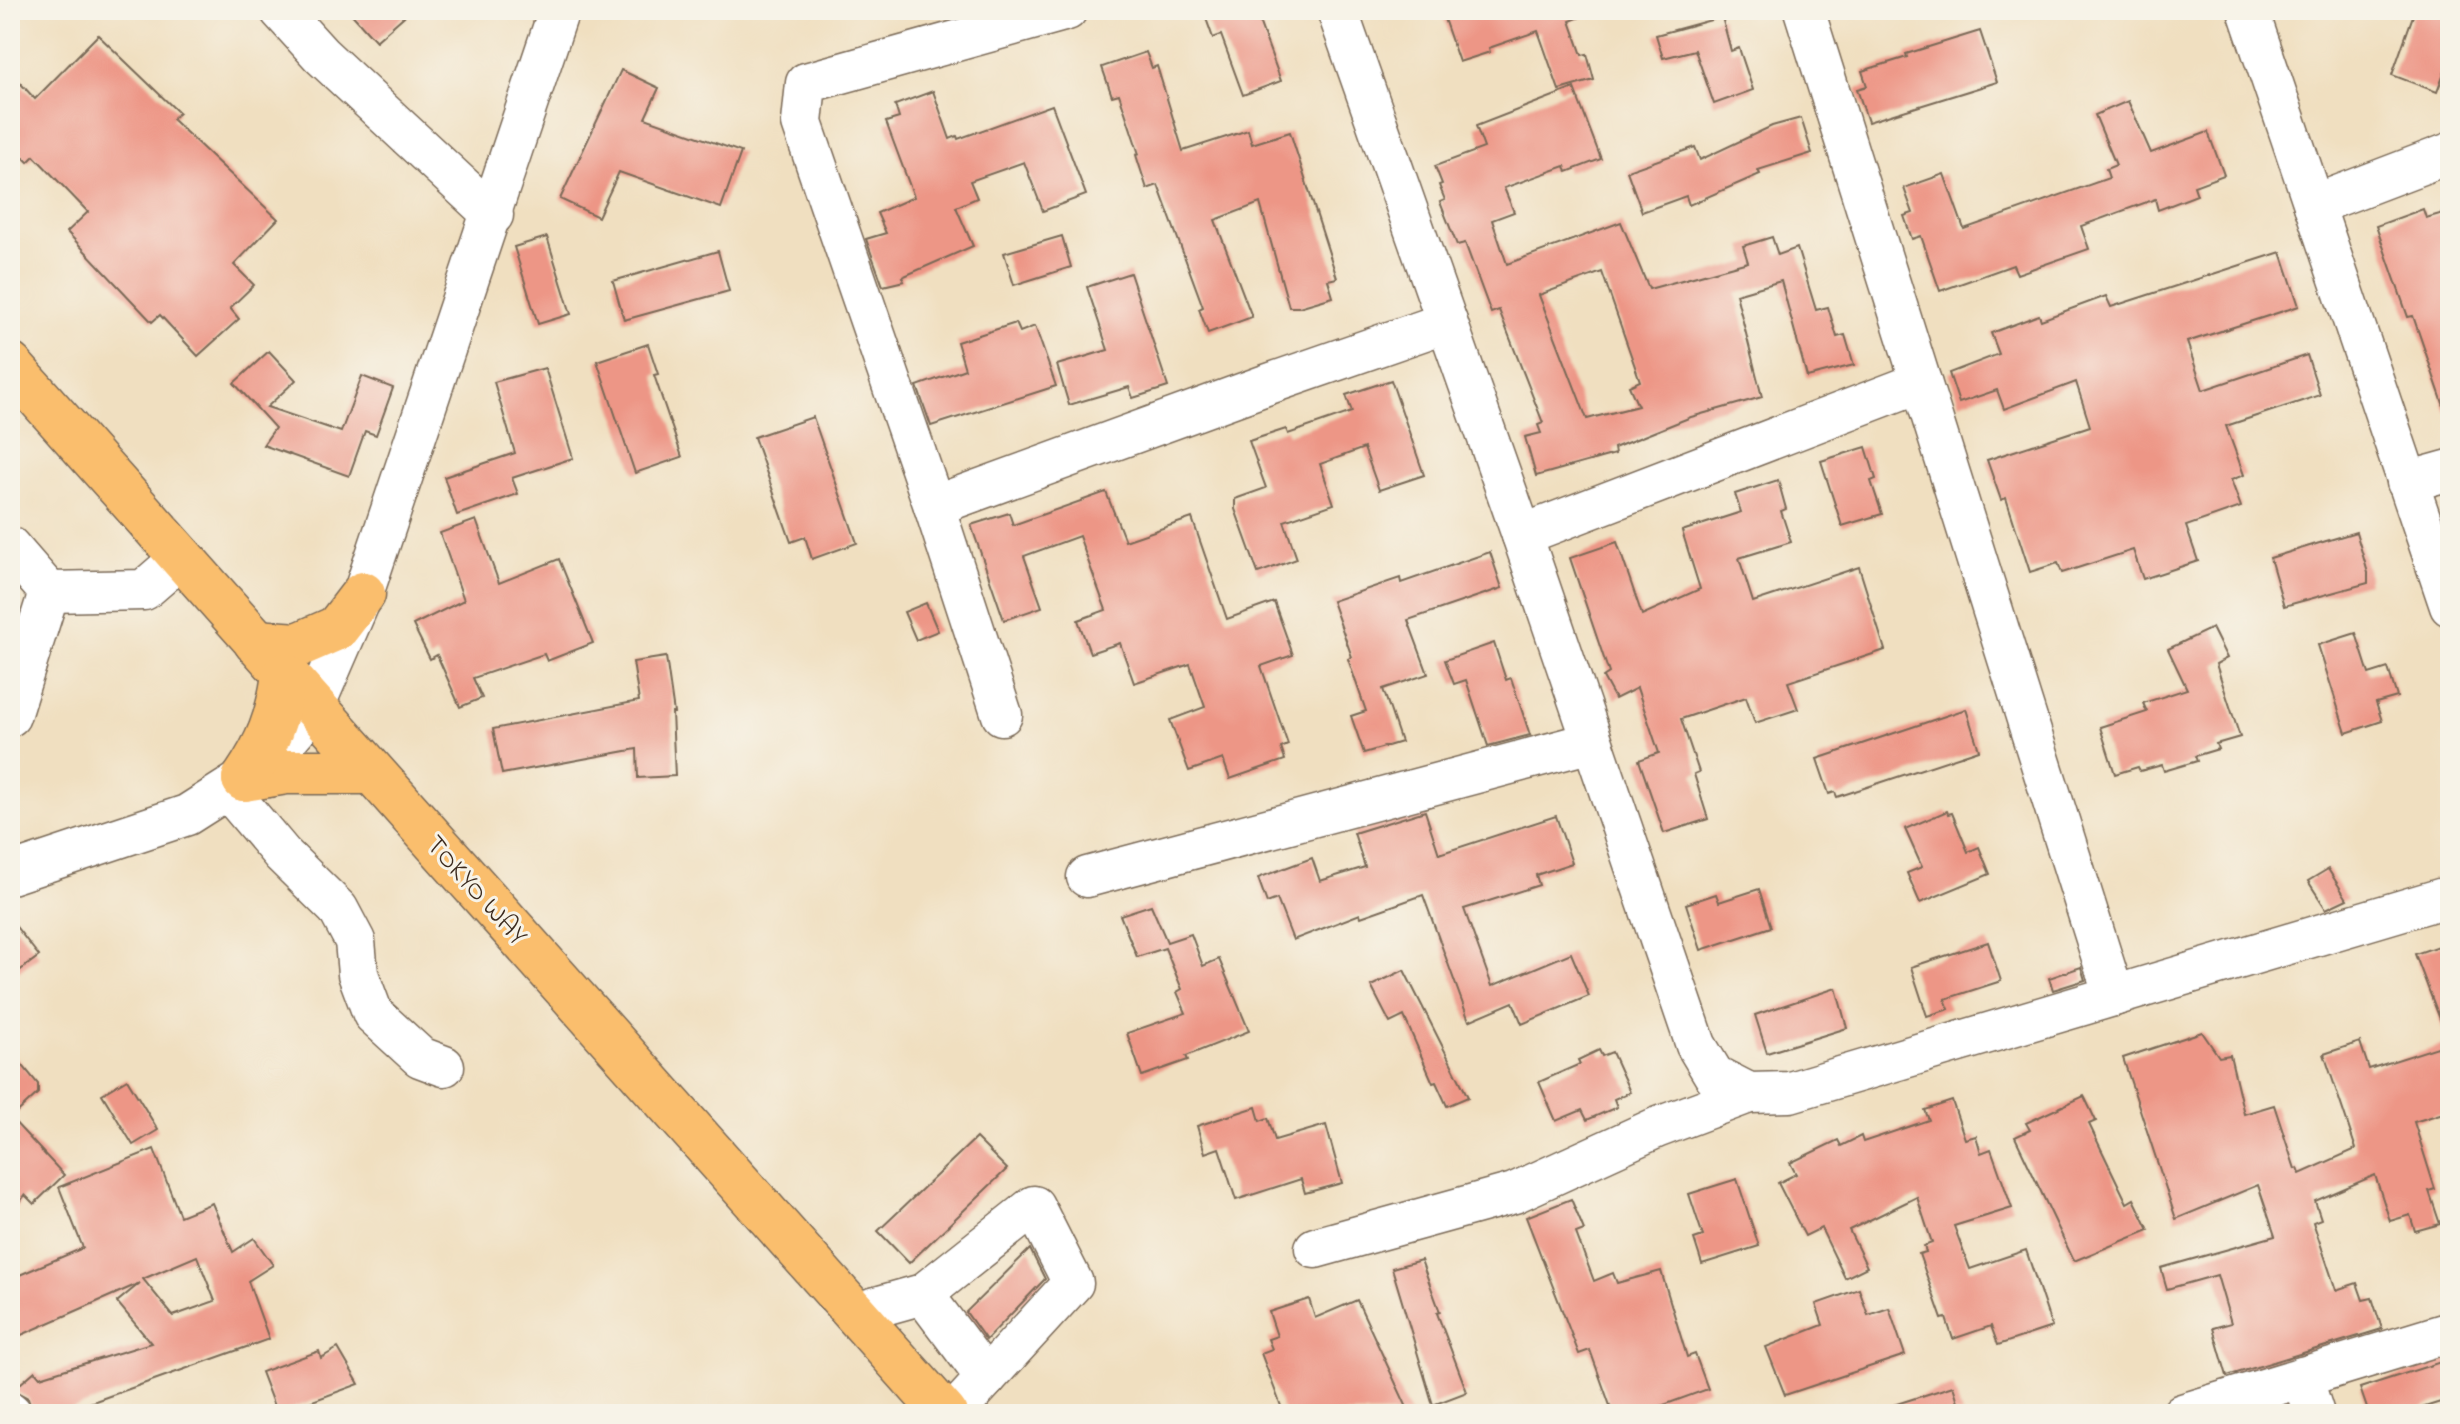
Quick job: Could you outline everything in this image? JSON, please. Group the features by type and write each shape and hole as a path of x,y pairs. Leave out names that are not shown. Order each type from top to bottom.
{"main road":[{"name":"TOKYO WAY","path":"10,365 313,709 945,1414"},
{"path":"256,642 298,645 337,628 363,594"},
{"path":"236,784 265,749 279,712 284,675"},
{"path":"236,784 286,772 372,772"}],"street":[{"path":"280,10 321,55 493,215"},
{"path":"16,864 187,815 264,766 313,709 363,594 493,215 559,10"},
{"path":"1002,715 934,506 802,123 806,83 1067,10"},
{"path":"1337,10 1522,535 1696,1045 1714,1075 1749,1093"},
{"path":"1804,10 2114,996"},
{"path":"2248,10 2450,606"},
{"path":"2314,205 2450,153"},
{"path":"934,506 1447,322"},
{"path":"1522,535 1921,382"},
{"path":"2407,482 2450,470"},
{"path":"10,547 49,592"},
{"path":"49,592 144,590 181,558"},
{"path":"10,716 49,592"},
{"path":"1087,877 1592,742"},
{"path":"236,784 282,854 338,909 355,941 358,974 373,1014 420,1057 444,1066"},
{"path":"1315,1248 1514,1193 1656,1128 1749,1093 1790,1092 2450,896"},
{"path":"855,1313 923,1294 1034,1206 1073,1283 953,1414"},
{"path":"923,1294 986,1378"},
{"path":"2182,1414 2308,1396 2450,1332"}],"building":[{"path":"348,10 411,10 376,41"},
{"path":"1203,10 1281,10 1259,21 1281,81 1243,95 1221,35 1213,38"},
{"path":"1441,10 1588,10 1588,14 1570,21 1582,55 1587,54 1594,80 1559,90 1538,31 1459,62"},
{"path":"2415,10 2450,10 2450,58 2437,92 2392,75"},
{"path":"1722,17 1731,51 1739,48 1753,90 1714,104 1695,50 1663,58 1656,35"},
{"path":"1980,31 1997,82 1868,122 1857,89 1867,86 1862,71"},
{"path":"98,35 179,113 172,119 278,219 234,265 254,285 230,308 239,319 198,356 160,315 152,322 67,232 88,212 34,156 28,162 10,144 10,72 35,99"},
{"path":"1146,52 1152,68 1157,66 1183,151 1248,130 1252,144 1290,132 1337,278 1328,280 1333,297 1289,307 1260,203 1215,220 1252,317 1208,333 1199,309 1203,307 1158,185 1147,189 1119,94 1112,96 1102,67"},
{"path":"621,70 659,88 645,118 741,152 721,208 619,172 598,217 560,199"},
{"path":"1574,88 1601,159 1567,172 1565,166 1504,188 1514,212 1492,220 1507,264 1621,222 1649,289 1748,262 1743,246 1772,237 1778,255 1797,248 1816,310 1828,307 1837,337 1845,335 1854,365 1807,377 1781,281 1736,294 1762,397 1691,417 1614,448 1615,454 1536,476 1525,437 1541,433 1538,425 1543,423 1499,310 1491,313 1465,243 1457,245 1440,202 1445,200 1435,166 1484,148 1476,126","holes":["1602,272 1640,381 1629,386 1638,406 1587,419 1539,295"]},
{"path":"933,91 950,139 957,136 958,139 1052,105 1086,195 1043,211 1024,162 970,181 977,198 956,207 973,246 902,277 904,281 883,286 866,239 886,233 877,213 914,197 886,122 899,118 895,105"},
{"path":"2128,101 2151,153 2208,132 2224,175 2194,186 2197,195 2158,210 2155,199 2081,226 2089,249 2017,274 2013,265 1940,291 1921,236 1912,239 1904,216 1913,213 1904,188 1944,174 1964,229 2109,178 2106,169 2116,165 2095,115"},
{"path":"1801,118 1812,153 1758,170 1760,174 1689,205 1686,196 1642,212 1627,171 1695,147 1700,160 1772,126"},
{"path":"2423,209 2426,218 2450,211 2450,411 2446,412 2413,316 2408,317 2376,226"},
{"path":"1062,236 1071,267 1014,285 1004,253"},
{"path":"547,237 571,314 538,324 514,247"},
{"path":"718,251 729,291 624,320 613,281"},
{"path":"2281,252 2299,306 2187,342 2203,390 2307,355 2320,395 2226,426 2244,475 2231,480 2241,507 2186,526 2198,561 2143,579 2133,550 2062,573 2058,563 2030,572 2006,498 2001,500 1987,460 2090,426 2076,382 2004,409 1997,390 1959,403 1949,373 1999,354 1991,333 2039,315 2041,320 2106,296 2111,307"},
{"path":"1130,273 1168,387 1133,398 1129,387 1069,405 1057,365 1108,350 1087,287"},
{"path":"1016,323 1020,332 1035,326 1056,386 931,426 917,386 965,369 957,342"},
{"path":"648,344 658,374 654,375 682,457 635,473 597,361"},
{"path":"269,351 296,380 267,407 341,432 362,376 393,388 376,435 365,431 349,476 263,445 275,428 234,383"},
{"path":"545,368 573,458 512,478 518,494 457,515 444,477 515,453 494,382"},
{"path":"1391,380 1424,475 1379,490 1364,448 1320,464 1334,504 1284,521 1297,559 1258,573 1235,509 1235,499 1266,488 1249,441 1286,429 1288,434 1352,412 1346,395"},
{"path":"813,417 857,543 812,559 805,537 791,542 754,437"},
{"path":"1866,447 1876,479 1871,481 1882,514 1842,526 1821,461"},
{"path":"1778,480 1786,509 1781,511 1791,542 1739,558 1753,602 1859,567 1885,650 1788,682 1798,709 1755,723 1746,697 1681,719 1699,772 1694,774 1708,819 1664,833 1639,760 1659,753 1637,688 1615,699 1603,677 1609,673 1570,558 1617,542 1642,615 1700,589 1682,531 1741,512 1735,494"},
{"path":"1106,492 1125,541 1192,518 1227,619 1274,602 1293,655 1261,666 1288,745 1281,748 1285,760 1230,779 1223,759 1189,771 1170,720 1205,707 1190,664 1134,683 1120,643 1090,653 1078,620 1106,610 1079,536 1024,556 1042,607 1004,620 971,525 1009,513 1013,525"},
{"path":"476,520 499,583 559,559 593,643 547,661 544,654 473,678 482,698 460,707 437,655 430,659 413,625 464,600 440,533"},
{"path":"2356,532 2368,583 2284,606 2270,558"},
{"path":"1490,552 1502,588 1408,620 1428,674 1383,689 1401,742 1364,753 1351,716 1366,711 1348,659 1352,657 1332,601 1400,578 1401,583"},
{"path":"926,603 938,631 916,640 904,612"},
{"path":"2212,628 2227,658 2216,664 2240,737 2216,744 2218,749 2195,756 2197,761 2164,771 2162,765 2140,771 2138,767 2115,774 2100,727 2147,712 2143,703 2187,689 2168,649"},
{"path":"2356,633 2369,674 2388,668 2397,697 2376,703 2382,721 2346,733 2318,645"},
{"path":"1494,643 1506,680 1511,678 1530,735 1488,746 1466,680 1454,684 1445,660"},
{"path":"666,657 674,713 675,776 638,778 637,749 502,774 493,729 639,701 633,662"},
{"path":"1966,709 1979,750 1837,797 1835,792 1829,794 1817,759"},
{"path":"1425,811 1439,854 1556,816 1572,863 1536,875 1539,885 1464,909 1492,986 1571,953 1589,996 1522,1024 1513,1002 1469,1021 1423,895 1361,917 1360,914 1293,940 1277,899 1267,903 1258,878 1312,858 1320,881 1365,867 1354,833"},
{"path":"1947,811 1948,814 1952,813 1968,852 1979,847 1990,874 1920,903 1907,873 1922,867 1905,829"},
{"path":"2328,869 2347,899 2326,909 2308,881"},
{"path":"1759,889 1771,927 1701,950 1686,904 1716,894 1719,902"},
{"path":"1151,905 1167,942 1191,934 1203,966 1219,959 1249,1031 1186,1056 1188,1060 1142,1076 1127,1033 1186,1013 1177,992 1182,989 1165,948 1137,957 1120,915"},
{"path":"10,919 39,956 10,978"},
{"path":"1988,942 2001,981 1945,999 1949,1009 1927,1016 1911,967"},
{"path":"2450,942 2450,1039 2448,1040 2415,954"},
{"path":"2081,967 2085,980 2053,990 2049,978"},
{"path":"1404,970 1468,1097 1447,1106 1436,1082 1433,1083 1404,1016 1390,1023 1371,986"},
{"path":"1836,988 1847,1028 1767,1053 1755,1015"},
{"path":"2202,1032 2219,1057 2230,1055 2244,1114 2274,1105 2295,1169 2298,1168 2300,1174 2356,1149 2324,1054 2360,1042 2369,1069 2450,1043 2450,1111 2414,1122 2435,1189 2429,1191 2440,1224 2415,1231 2410,1215 2390,1221 2375,1175 2315,1201 2321,1219 2313,1222 2336,1290 2357,1283 2363,1300 2372,1298 2382,1329 2227,1376 2213,1328 2231,1323 2217,1275 2167,1289 2161,1268 2275,1236 2258,1185 2176,1219 2123,1058"},
{"path":"10,1050 38,1084 38,1093 11,1118 64,1175 34,1204 25,1195 10,1216"},
{"path":"1599,1050 1602,1056 1612,1052 1630,1092 1614,1099 1617,1107 1587,1120 1582,1110 1556,1121 1539,1082 1580,1064 1578,1060"},
{"path":"127,1079 158,1130 133,1145 102,1094"},
{"path":"2084,1096 2096,1121 2089,1124 2127,1203 2134,1199 2149,1230 2074,1261 2015,1137 2030,1130 2026,1123"},
{"path":"1952,1101 1965,1139 1976,1136 1981,1153 1991,1149 2012,1208 1954,1226 1970,1269 2026,1250 2052,1327 1998,1345 1991,1326 1953,1339 1946,1318 1942,1319 1919,1254 1926,1252 1924,1246 1932,1243 1917,1197 1849,1230 1867,1267 1845,1278 1821,1228 1805,1236 1778,1183 1796,1174 1790,1163 1838,1140 1841,1146 1861,1136 1863,1142 1929,1120 1925,1110"},
{"path":"1256,1107 1260,1121 1268,1118 1275,1140 1326,1125 1342,1183 1305,1193 1301,1179 1236,1200 1219,1148 1205,1153 1197,1126"},
{"path":"976,1138 1007,1169 909,1263 878,1231"},
{"path":"154,1149 180,1216 212,1203 233,1252 254,1238 273,1265 248,1281 269,1339 59,1414 34,1414 28,1398 13,1390 35,1371 40,1377 151,1343 117,1302 140,1283 10,1340 10,1279 83,1248 59,1187","holes":["197,1256 215,1301 173,1316 143,1279"]},
{"path":"1737,1179 1759,1246 1702,1264 1694,1239 1703,1236 1689,1194"},
{"path":"1571,1199 1584,1230 1576,1233 1594,1281 1613,1273 1617,1283 1661,1271 1687,1357 1695,1354 1708,1389 1639,1414 1613,1414 1590,1350 1579,1354 1526,1217"},
{"path":"1030,1249 1045,1279 986,1340 966,1312"},
{"path":"1421,1260 1467,1392 1433,1405 1392,1268"},
{"path":"1859,1289 1868,1315 1889,1308 1905,1355 1785,1395 1766,1347 1823,1325 1816,1304"},
{"path":"1309,1299 1315,1318 1357,1300 1410,1414 1284,1414 1261,1353 1272,1349 1268,1339 1277,1336 1269,1312"},
{"path":"338,1348 359,1384 277,1414 261,1372 319,1351 321,1358"},
{"path":"2450,1359 2450,1399 2403,1414 2369,1414 2360,1388"},
{"path":"1953,1386 1962,1414 1882,1414 1881,1409"}]}
